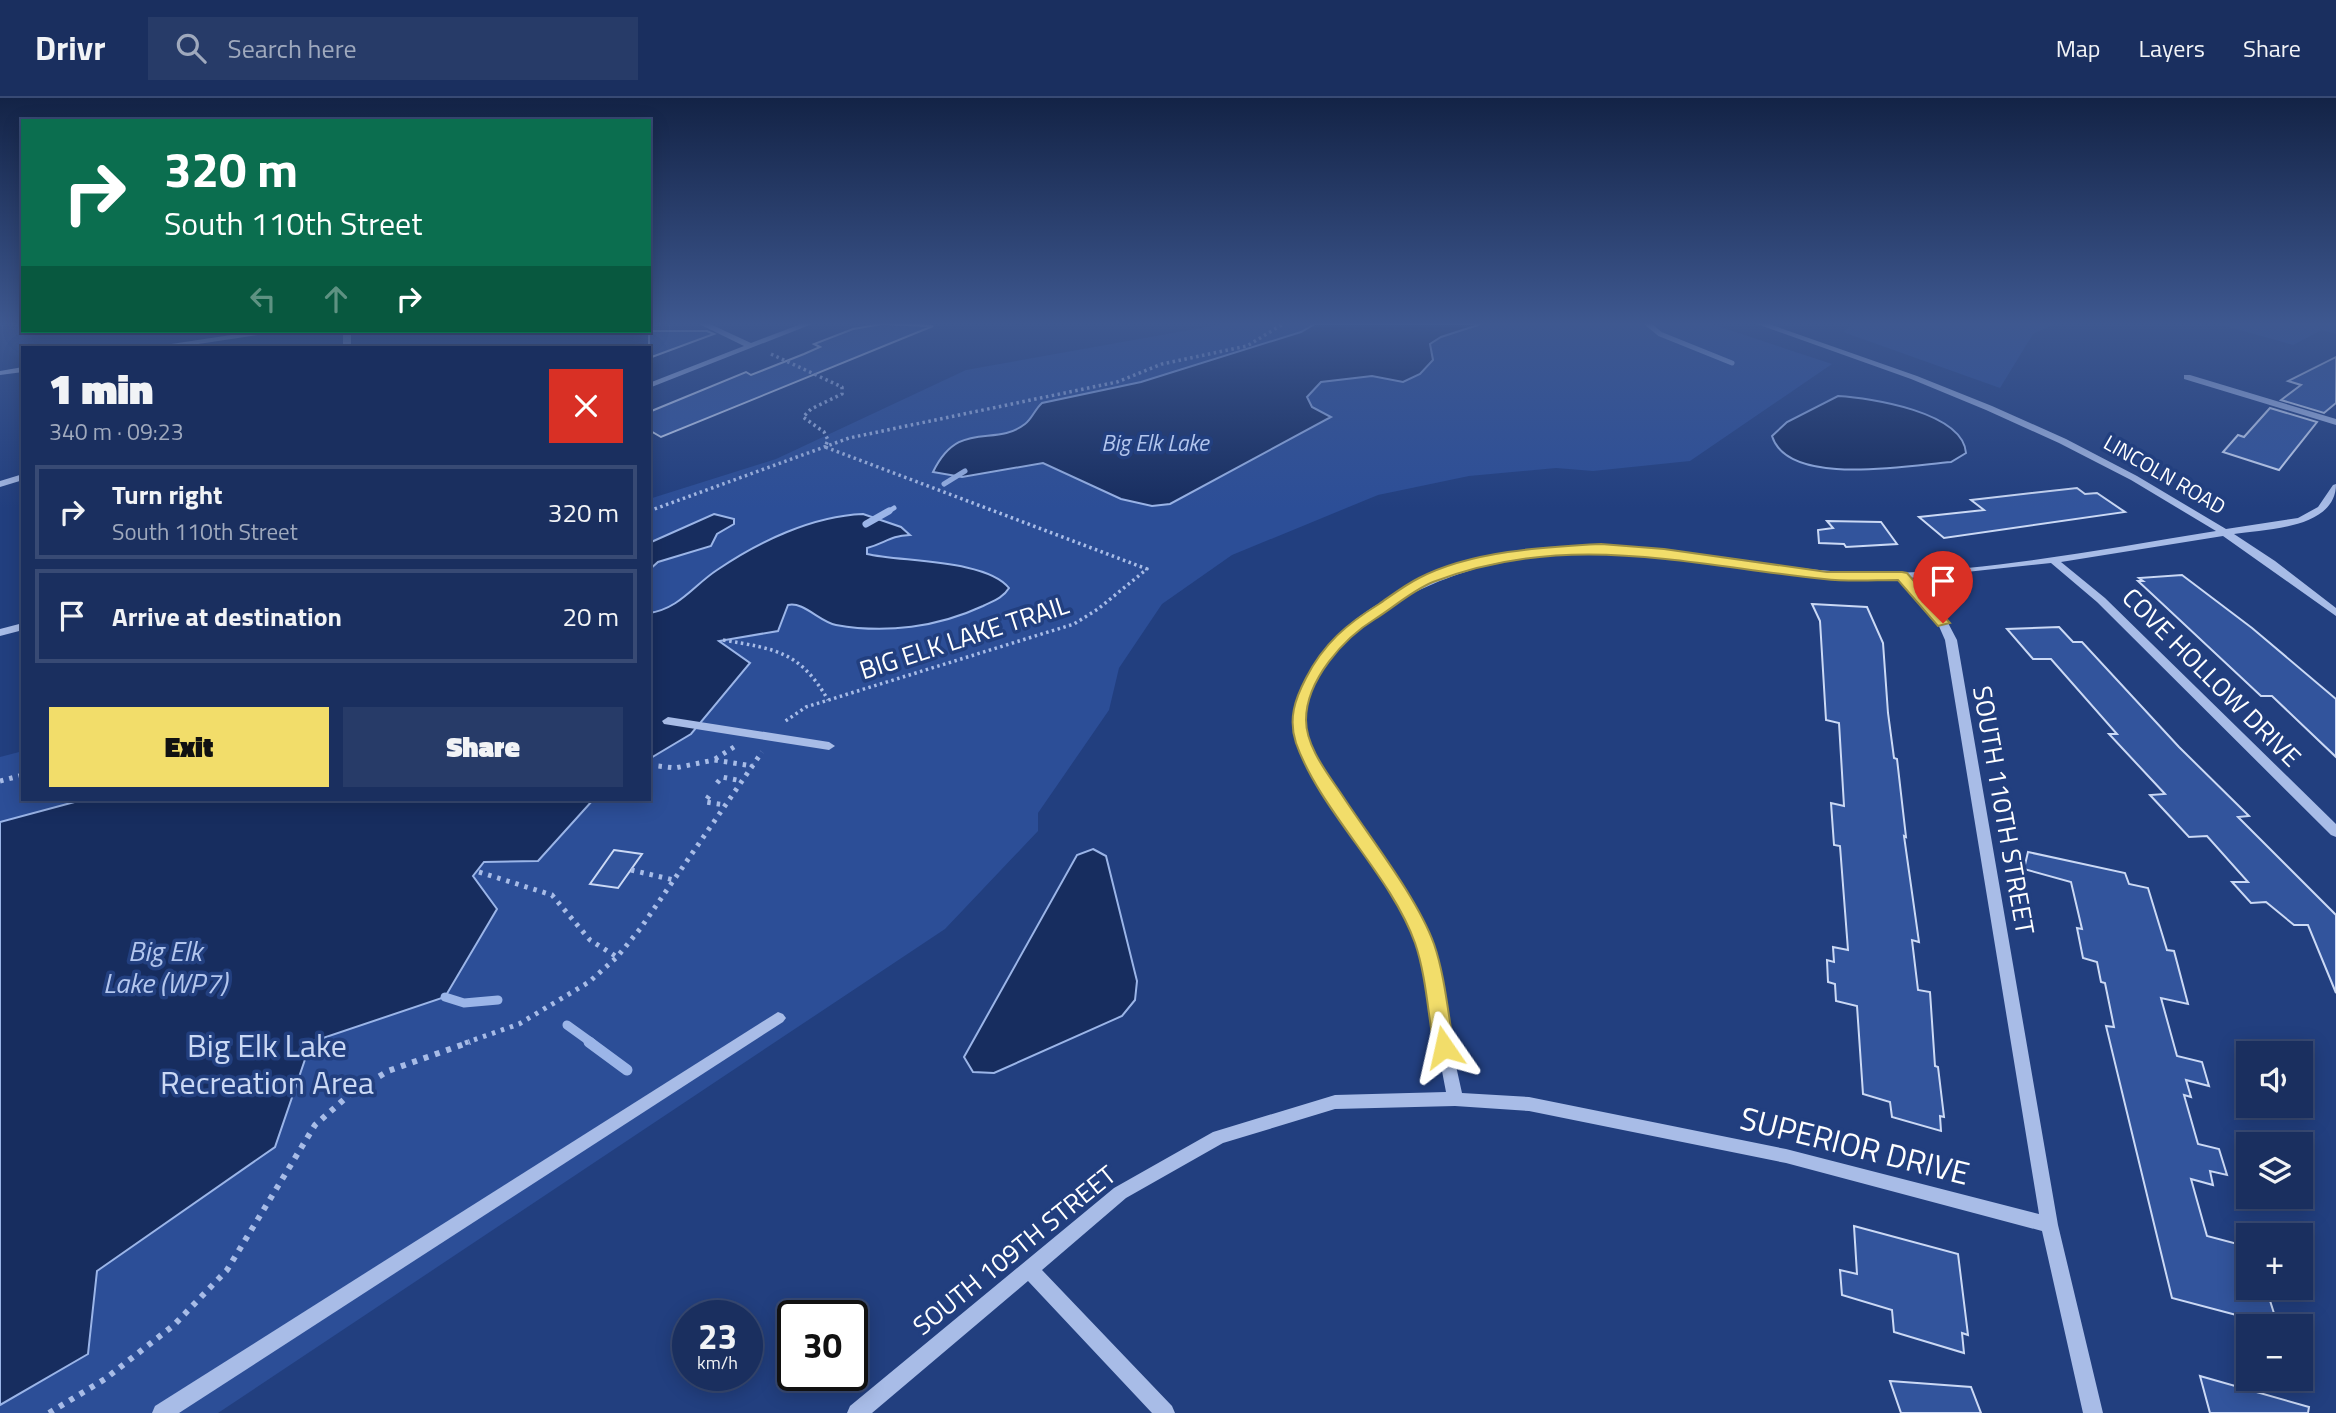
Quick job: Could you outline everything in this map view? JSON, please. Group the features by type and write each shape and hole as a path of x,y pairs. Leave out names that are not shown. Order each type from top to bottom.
{"street":[{"name":"LINCOLN ROAD","path":"1937,385 2001,411 2087,451 2229,533 2336,613"},
{"path":"2215,385 2336,422"},
{"path":"0,484 21,478"},
{"path":"1455,1099 1424,944 1405,907 1317,770 1304,743 1298,720 1305,694 1324,658 1347,631 1426,580 1477,563 1538,552 1626,550 1827,576 1902,576 2052,559 2301,521 2321,509 2336,488"},
{"name":"COVE HOLLOW DRIVE","path":"2052,559 2101,600 2336,832"},
{"name":"SOUTH 110TH STREET","path":"1902,576 1943,623 1951,640 2049,1225"},
{"path":"0,633 21,627"},
{"path":"668,721 829,746"},
{"path":"162,1413 778,1018"},
{"name":"SUPERIOR DRIVE","path":"1455,1099 1530,1104 1786,1156 2049,1225"},
{"name":"SOUTH 109TH STREET","path":"857,1413 1120,1193 1219,1137 1335,1102 1455,1099"},
{"path":"2049,1225 2093,1413"},
{"path":"1029,1269 1165,1413"}],"path":[{"path":"825,447 828,440 824,432 803,418 811,409 842,394 842,387 838,385"},
{"path":"651,509 849,438 1101,385"},
{"name":"BIG ELK LAKE TRAIL","path":"777,730 796,712 828,700 1074,624 1098,609 1147,569 825,447"},
{"path":"723,640 798,657 814,673 828,700"},
{"path":"49,1413 105,1379 174,1325 218,1279 262,1217 292,1159 316,1125 349,1095 388,1070 519,1024 578,990 617,957 768,744"},
{"path":"651,765 688,767 715,760 753,766"},
{"path":"0,782 21,776"},
{"path":"717,783 722,777 743,781"},
{"path":"709,796 705,802 726,805"},
{"path":"631,870 674,880"},
{"path":"479,872 552,895 590,940 617,957"}],"green space":[{"name":"Big Elk Lake Recreation Area","path":"933,385 1801,385 1690,461 1593,471 1556,468 1469,476 1378,495 1232,555 1162,604 1119,668 1109,710 1038,813 1038,831 945,929 218,1413 0,1413 0,757 21,752 21,801 651,801 651,498 776,459"}],"water":[{"name":"Big Elk Lake","path":"1125,385 1318,385 1307,397 1312,407 1331,417 1170,504 1152,506 1121,499 1043,463 962,477 933,472 943,455 954,445 965,439 1013,431 1027,422 1042,403"},
{"path":"1838,396 1892,404 1933,417 1961,439 1966,453 1951,462 1853,470 1825,468 1801,462 1783,452 1772,436 1787,422"},
{"path":"714,514 734,519 734,524 717,534 711,546 658,562 651,568 651,542"},
{"path":"863,514 901,527 910,535 892,538 867,548 867,554 963,567 998,579 1009,588 998,599 966,613 911,627 874,629 836,625 800,606 788,605 778,631 719,641 750,663 691,734 651,758 651,613 678,602 717,570 750,550 805,525"},
{"name":"Big Elk Lake (WP7)","path":"78,801 592,801 538,861 484,862 473,876 497,909 445,997 311,1042 275,1147 97,1271 88,1354 0,1405 0,822"},
{"path":"1093,849 1106,856 1137,981 1135,1000 1122,1016 994,1073 973,1072 964,1057 1077,855"}],"building":[{"path":"714,385 788,385 661,437 651,431 651,411"},
{"path":"2301,385 2336,385 2336,403 2324,413 2281,400"},
{"path":"2270,408 2317,422 2279,470 2223,452 2238,435 2244,437"},
{"path":"2077,488 2085,494 2097,493 2125,512 1944,538 1919,517 1984,510 1971,500"},
{"path":"1827,521 1881,522 1897,544 1846,547 1844,544 1819,543 1818,530 1833,528"},
{"path":"2182,575 2252,628 2336,699 2336,757 2272,696 2261,696 2138,581 2143,581 2139,578"},
{"path":"1812,604 1867,607 1883,643 1888,713 1894,758 1897,759 1906,837 1904,836 1919,942 1912,940 1918,990 1930,992 1935,1066 1938,1067 1944,1117 1940,1116 1941,1131 1892,1117 1890,1102 1863,1094 1857,1006 1836,1001 1835,984 1828,982 1827,960 1834,962 1833,947 1848,950 1840,846 1834,845 1831,803 1844,806 1839,723 1826,720 1820,621"},
{"path":"2059,627 2073,642 2082,642 2179,747 2249,816 2238,817 2336,915 2336,993 2308,925 2294,925 2266,902 2251,903 2232,882 2248,882 2207,836 2189,837 2150,795 2165,794 2109,734 2117,734 2051,659 2033,659 2007,629"},
{"path":"614,850 642,854 618,888 590,884"},
{"path":"2028,852 2125,873 2129,884 2148,888 2167,950 2174,951 2188,1004 2161,998 2177,1056 2202,1062 2209,1086 2186,1080 2191,1097 2184,1095 2198,1144 2219,1149 2227,1175 2210,1171 2213,1185 2191,1179 2207,1236 2236,1244 2236,1300 2270,1300 2274,1314 2236,1315 2172,1298 2106,1026 2114,1027 2105,983 2101,982 2097,962 2083,958 2077,928 2082,929 2071,882 2024,869"},
{"path":"1854,1226 1958,1254 1968,1335 1962,1333 1964,1353 1894,1332 1892,1310 1842,1295 1840,1270 1857,1274"},
{"path":"2200,1376 2236,1386 2236,1391 2253,1391 2309,1407 2308,1413 2210,1413"},
{"path":"1890,1381 1971,1387 1981,1413 1901,1413"}],"waterway":[{"path":"944,484 965,471"},
{"path":"886,513 894,508"},
{"path":"866,524 889,511"},
{"path":"445,997 464,1003 498,1000"},
{"path":"567,1025 592,1043"},
{"path":"589,1042 627,1070"}],"route":[{"path":"1444,1047 1424,944 1405,907 1317,770 1304,743 1298,720 1305,694 1324,658 1347,631 1381,606 1426,580 1477,563 1538,552 1601,548 1664,552 1827,576 1902,576 1943,623"}]}
